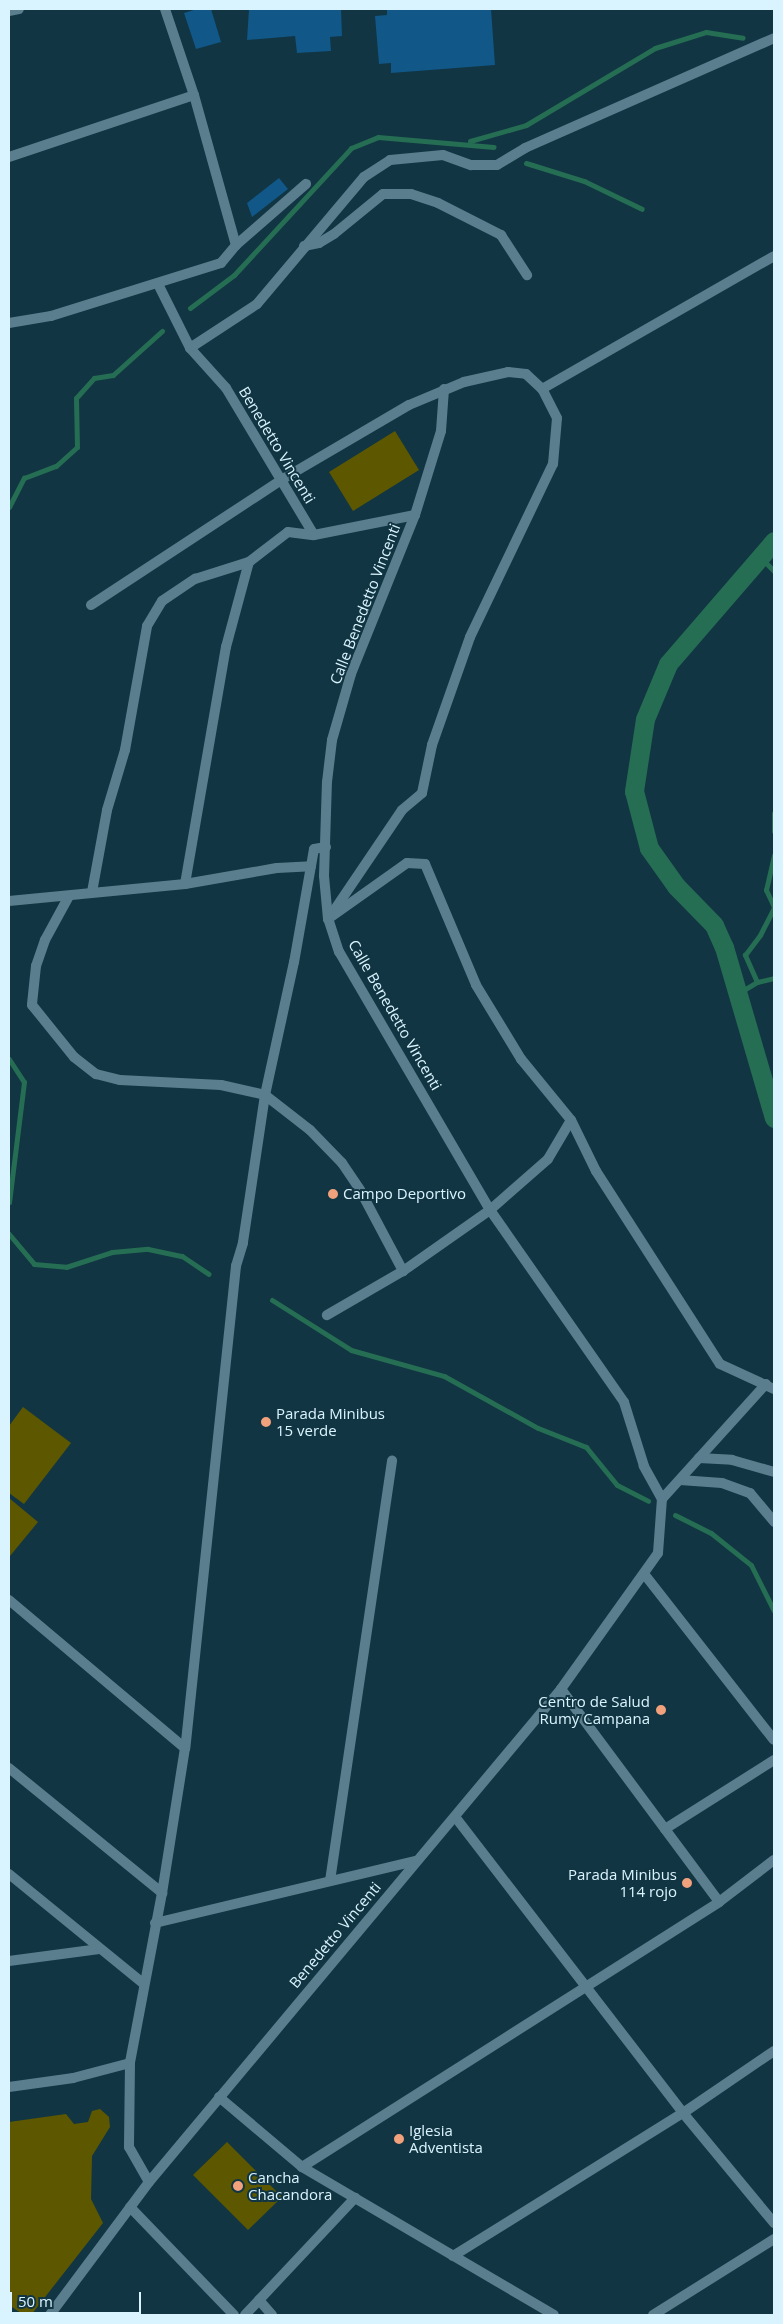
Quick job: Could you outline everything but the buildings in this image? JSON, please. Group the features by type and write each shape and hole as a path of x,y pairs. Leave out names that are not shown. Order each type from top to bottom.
{"street":[{"path":"9,10 18,9"},
{"path":"165,9 194,95 236,245"},
{"path":"190,348 257,304 364,177 390,160 443,155 471,165 497,165 524,148 774,38"},
{"path":"9,157 194,95"},
{"path":"9,323 51,316 158,284 222,262 236,245 306,184"},
{"path":"304,246 319,243 334,234 383,194 411,194 438,203 501,235 527,275"},
{"path":"542,389 774,256"},
{"name":"Benedetto Vincenti","path":"158,284 190,348 226,388 314,535"},
{"path":"91,605 281,480 409,405 444,390 508,372 526,374 542,389 557,418 553,464 470,637 432,745 422,793 402,810 328,919"},
{"name":"Calle Benedetto Vincenti","path":"444,390 441,431 416,515 351,674 332,740 327,782 328,919 339,952 490,1210 624,1402 644,1466 662,1499"},
{"path":"92,892 107,810 125,750 147,626 162,601 195,580 250,562 288,532 314,535 416,515"},
{"path":"185,884 226,648 250,562"},
{"path":"149,2182 130,2146 130,2063 162,1893 185,1748 236,1266 243,1243 265,1094 294,962 314,848 326,847"},
{"path":"328,919 407,863 425,864 476,985 521,1059 571,1120 596,1172 720,1364 770,1386 699,1458 662,1499 658,1553 645,1575 774,1740"},
{"path":"9,901 185,884 277,868 311,866"},
{"path":"69,896 45,940 36,966 32,1005 74,1057 96,1074 120,1080 221,1085 265,1094 310,1130 342,1164 360,1190 402,1271"},
{"path":"327,1314 402,1271 490,1210 548,1159 571,1120"},
{"path":"699,1458 732,1460 774,1472"},
{"path":"330,1881 392,1461"},
{"path":"680,1480 722,1483 750,1494 774,1522"},
{"name":"Benedetto Vincenti","path":"50,2315 149,2182 416,1861 456,1818 561,1689 645,1575"},
{"path":"9,1600 185,1748"},
{"path":"561,1689 719,1902"},
{"path":"665,1829 774,1760"},
{"path":"9,1768 162,1893"},
{"path":"456,1818 683,2113 774,2223"},
{"path":"302,2167 719,1902 774,1860"},
{"path":"155,1923 416,1861"},
{"path":"9,1874 144,1984"},
{"path":"9,1961 99,1949"},
{"path":"453,2256 683,2113 774,2051"},
{"path":"9,2087 73,2078 130,2063"},
{"path":"219,2097 302,2167 554,2315"},
{"path":"245,2315 355,2198"},
{"path":"130,2207 234,2315"},
{"path":"652,2315 774,2239"},
{"path":"259,2300 272,2315"}],"shaded area":[{"path":"395,431 419,470 353,511 329,472"},
{"path":"23,1407 71,1443 24,1504 9,1493 9,1426"},
{"path":"9,1498 38,1522 10,1556 9,1556"},
{"path":"100,2109 109,2117 110,2127 92,2156 91,2199 103,2223 31,2315 24,2315 9,2305 9,2122 66,2114 74,2124 88,2122 92,2111"},
{"name":"Cancha Chacandora","path":"227,2142 282,2197 248,2230 193,2175"}],"waterway":[{"path":"470,141 526,125 655,48 706,32 743,38"},
{"path":"190,308 234,275 351,148 378,137 494,147"},
{"path":"526,163 584,181 642,209"},
{"path":"9,507 24,478 56,466 77,447 76,398 94,378 113,375 162,331"},
{"path":"774,541 668,664 645,719 634,791 649,848 676,886 714,925 724,947 774,1118"},
{"path":"760,557 774,571"},
{"path":"774,813 774,831"},
{"path":"757,982 745,955 760,935 774,907 766,890 774,855"},
{"path":"737,994 757,982 774,978"},
{"path":"9,1059 24,1082 9,1202"},
{"path":"9,1234 34,1264 66,1267 112,1252 148,1249 182,1256 209,1274"},
{"path":"272,1300 351,1350 444,1376 538,1428 586,1447 617,1485 648,1501"},
{"path":"675,1515 711,1533 751,1565 774,1611"}],"place":[{"name":"Campo Deportivo","path":"333,1194"},
{"name":"Parada Minibus 15 verde","path":"266,1422"},
{"name":"Centro de Salud Rumy Campana","path":"661,1710"},
{"name":"Parada Minibus 114 rojo","path":"687,1883"},
{"name":"Iglesia Adventista","path":"399,2139"},
{"name":"Cancha Chacandora","path":"238,2186"}]}
